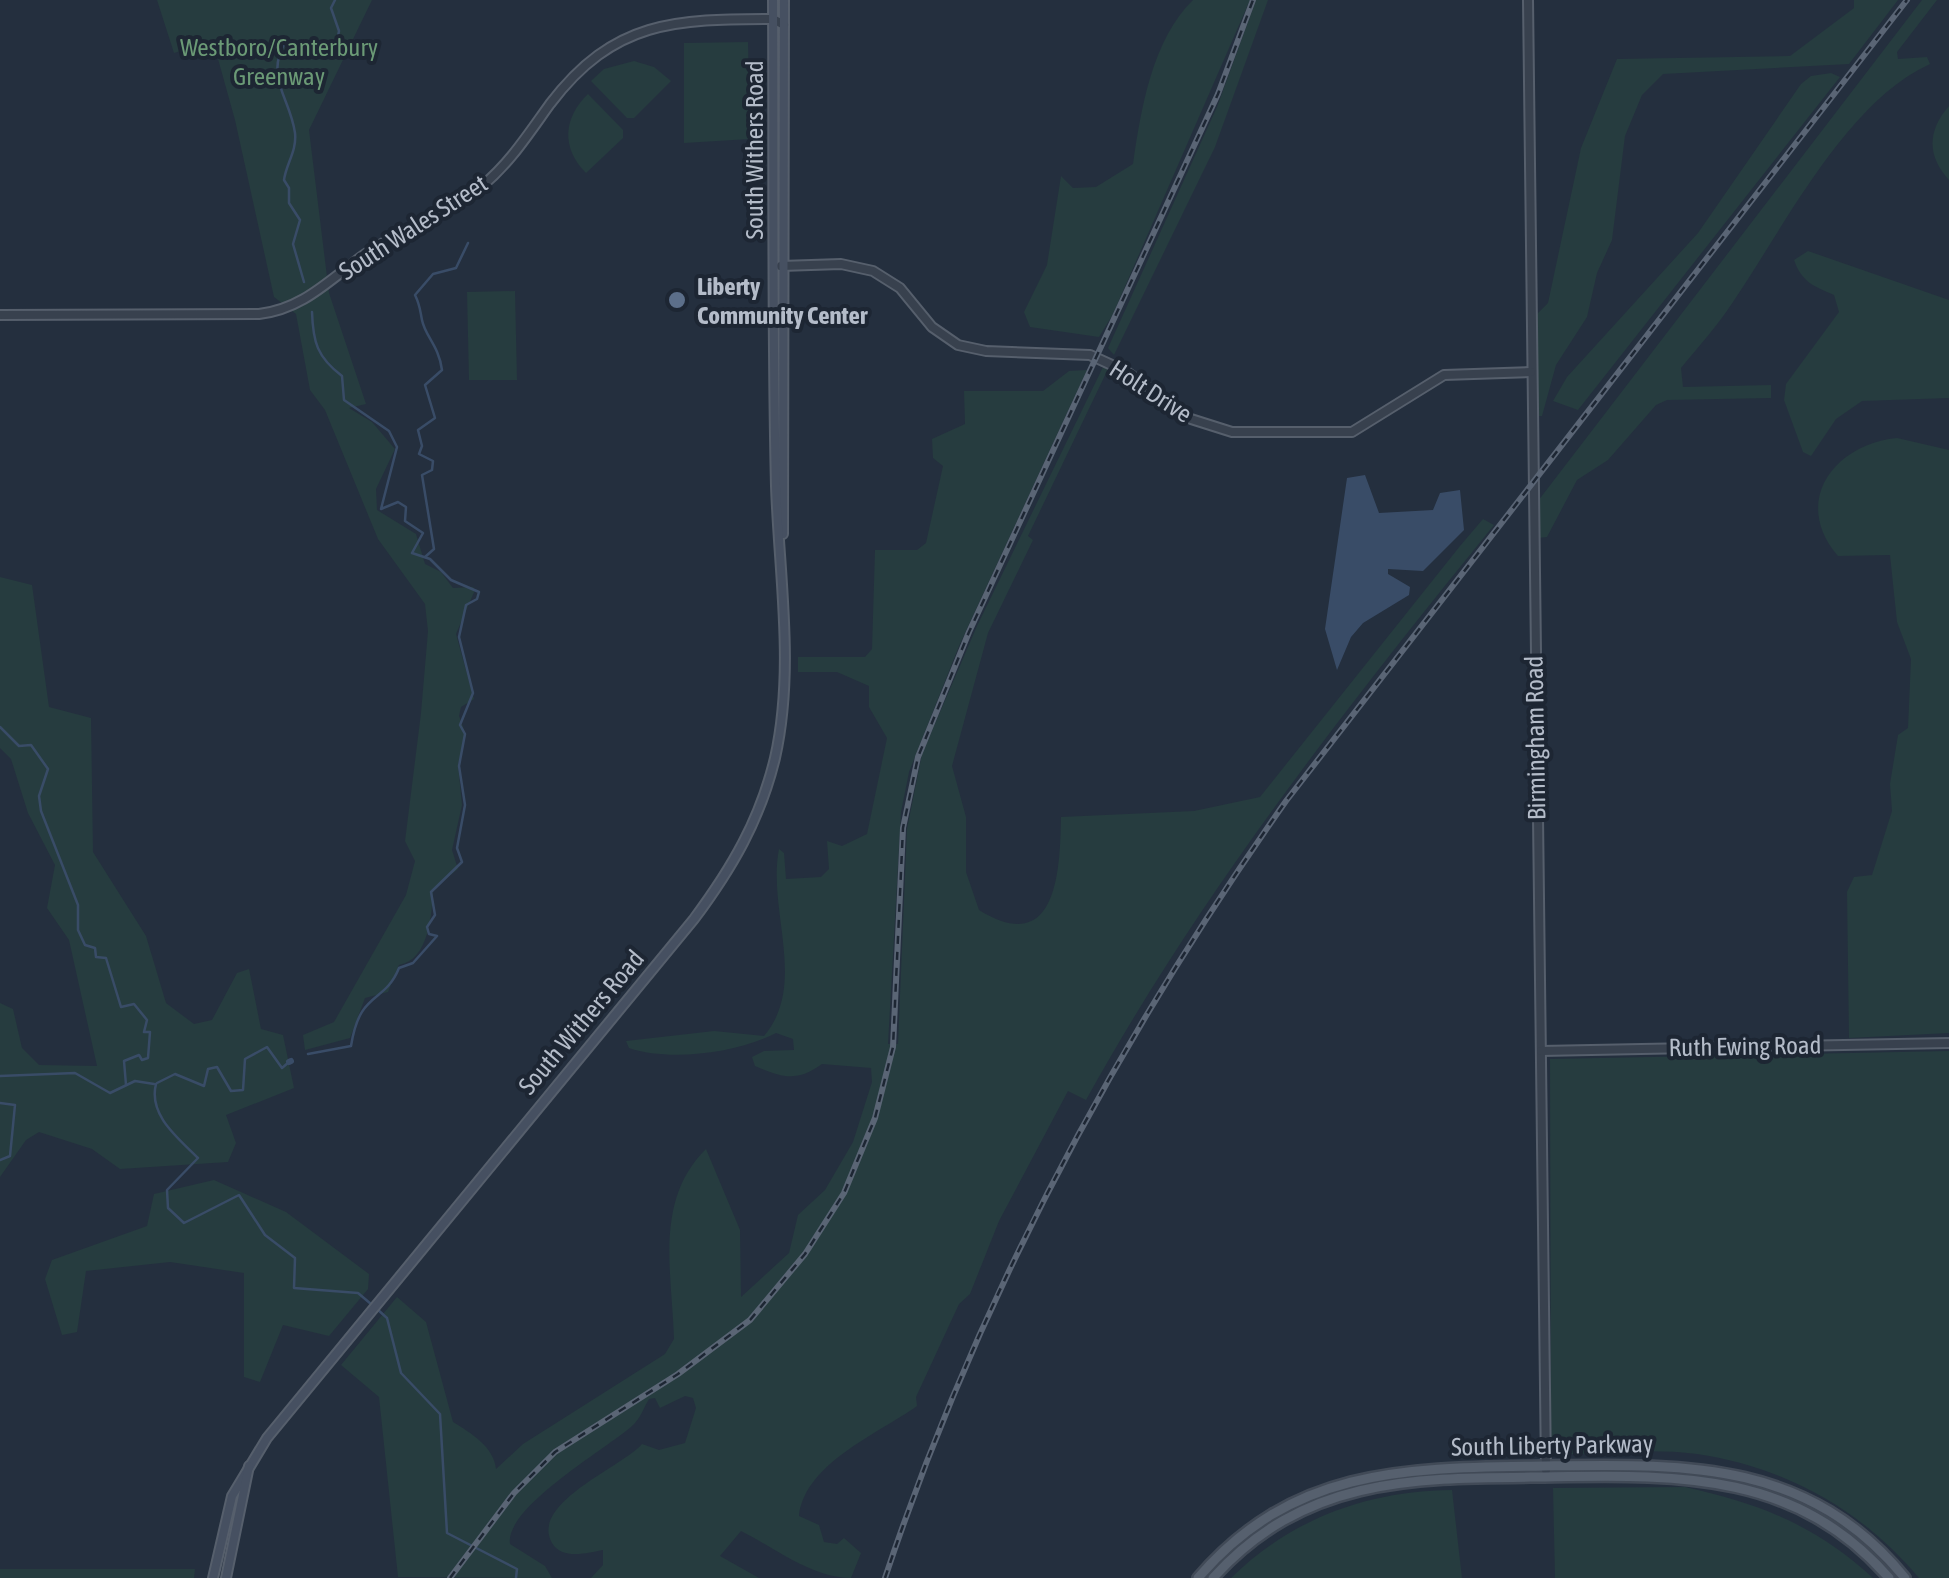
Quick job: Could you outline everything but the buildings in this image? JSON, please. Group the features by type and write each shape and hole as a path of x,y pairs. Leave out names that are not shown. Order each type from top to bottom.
{"main road":[{"name":"South Withers Road","path":"773,0 776,486 782,538"},
{"name":"South Withers Road","path":"214,1578 229,1506 250,1466 341,1344 694,919 729,872 756,822 774,760 783,698 784,0"},
{"name":"South Liberty Parkway","path":"1214,1578 1273,1528 1354,1490 1412,1479 1674,1464 1753,1479 1828,1512 1868,1542 1905,1578"},
{"name":"South Withers Road","path":"226,1578 250,1466"},
{"name":"South Liberty Parkway","path":"1198,1578 1262,1522 1332,1485 1420,1467 1682,1476 1749,1489 1822,1522 1853,1543 1889,1578"}],"street":[{"name":"Birmingham Road","path":"1528,0 1546,1471"},
{"path":"784,12 773,19 784,25"},
{"name":"South Wales Street","path":"0,315 259,314 291,308 380,245 454,206 483,185 524,141 578,71 606,48 644,29 673,22 773,19"},
{"name":"Holt Drive","path":"775,265 841,264 873,270 900,288 932,328 958,345 986,351 1090,355 1127,372 1191,419 1232,432 1352,432 1444,375 1531,372"},
{"name":"Ruth Ewing Road","path":"1541,1051 1949,1043"}],"green space":[{"name":"Westboro/Canterbury Greenway","path":"157,0 372,0 309,130 329,293 366,404 349,408 372,422 395,449 376,489 377,510 416,534 425,564 441,572 453,588 475,590 456,634 474,699 461,707 459,716 466,735 458,764 462,805 452,850 458,869 433,889 427,934 417,955 399,965 388,992 365,998 350,1038 305,1050 303,1035 334,1022 406,895 415,861 405,841 428,631 425,604 378,539 325,410 310,390 296,314 274,297 235,120 213,41 174,53"},
{"path":"1193,0 1250,0 1113,314 1099,337 1030,327 1024,312 1047,265 1061,176 1073,188 1096,187 1133,164 1145,98 1158,55 1179,16"},
{"path":"1256,0 1268,0 1215,147 1114,355 1108,348 1217,107"},
{"path":"1854,0 1898,0 1849,64 1663,74 1642,95 1625,136 1612,240 1597,273 1587,317 1556,365 1542,416 1537,416 1537,314 1548,303 1581,148 1617,59 1790,56 1854,8"},
{"path":"1922,0 1937,0 1897,52 1898,59 1927,57 1930,64 1900,82 1844,136 1727,311 1681,368 1683,387 1771,385 1771,398 1667,400 1656,405 1608,460 1577,480 1547,537 1537,538 1538,501"},
{"path":"748,42 750,139 684,143 684,43"},
{"path":"634,61 654,67 671,81 634,118 627,118 591,81 604,69"},
{"path":"1831,73 1840,77 1578,410 1553,401 1567,377 1698,233 1801,84 1811,76"},
{"path":"588,94 623,130 623,138 586,173 572,153 568,133 574,113"},
{"path":"1949,106 1949,180 1937,162 1932,143"},
{"path":"1808,251 1949,300 1949,398 1862,401 1836,419 1811,456 1803,452 1784,400 1786,384 1839,312 1834,295 1809,282 1797,267 1794,260"},
{"path":"515,291 517,380 469,380 467,292"},
{"path":"1103,367 1108,369 1028,536 1033,540 988,633 952,766 966,817 966,872 979,910 1005,922 1025,923 1039,916 1049,901 1059,860 1061,817 1194,811 1260,797 1483,519 1494,525 1330,733 1226,875 1130,1023 1086,1100 1068,1091 999,1221 970,1294 959,1304 916,1397 917,1406 864,1439 814,1480 799,1516 819,1525 824,1542 837,1544 844,1538 861,1553 851,1578 808,1568 741,1531 720,1556 759,1578 591,1578 603,1565 603,1550 575,1554 556,1548 549,1528 566,1500 642,1444 659,1450 685,1443 696,1408 693,1398 685,1396 660,1408 655,1398 649,1399 632,1426 559,1480 523,1514 512,1530 510,1544 545,1566 552,1578 398,1577 379,1397 341,1365 397,1297 426,1322 453,1422 486,1447 496,1469 523,1444 665,1354 674,1339 672,1214 690,1169 706,1149 740,1230 741,1297 789,1253 798,1215 825,1190 853,1142 872,1082 871,1068 822,1064 805,1074 790,1076 755,1066 752,1057 764,1051 794,1050 793,1039 776,1033 743,1046 684,1055 629,1048 626,1041 714,1031 764,1036 777,1016 785,970 778,897 779,849 784,853 786,879 821,877 829,869 827,841 842,846 867,834 887,738 869,707 869,686 837,672 798,672 798,657 865,657 872,649 875,550 917,550 926,543 943,466 933,458 932,439 965,424 964,391 1043,391 1069,371 1087,370 959,646 909,772 901,812 888,1044 898,1044 907,829 922,754 977,626"},
{"path":"1897,438 1949,450 1949,1033 1849,1038 1847,892 1854,877 1872,875 1892,811 1890,784 1898,735 1908,728 1911,659 1897,622 1890,555 1838,556 1824,536 1819,497 1826,479 1855,451"},
{"path":"0,577 32,585 49,707 91,718 93,852 146,936 166,1003 194,1024 212,1020 237,973 249,969 261,1029 283,1035 294,1088 226,1115 236,1143 228,1162 120,1169 92,1149 39,1132 26,1140 0,1177 0,1003 13,1009 22,1048 39,1065 97,1066 69,940 47,908 55,865 28,813 11,759 0,748"},
{"path":"1949,1051 1949,1578 1919,1578 1847,1512 1820,1495 1761,1469 1679,1452 1551,1455 1550,1059"},
{"path":"214,1180 286,1212 369,1274 368,1289 329,1336 283,1325 260,1382 244,1377 244,1273 170,1262 86,1271 77,1332 62,1335 45,1279 52,1260 147,1226 154,1194"},
{"path":"1685,1487 1786,1519 1830,1544 1873,1578 1555,1578 1553,1488"},
{"path":"1452,1490 1462,1578 1231,1578 1279,1539 1333,1512 1391,1496"},
{"path":"0,1569 195,1569 194,1578 0,1578"}],"water":[{"path":"1365,475 1379,513 1433,510 1440,493 1460,490 1464,530 1423,571 1388,569 1388,574 1410,587 1409,595 1363,623 1351,637 1337,670 1325,629 1347,478"}],"waterway":[{"path":"304,282 293,244 300,220 289,203 289,188 284,180 295,133 277,66 286,41 304,49 336,46 339,31 331,8 335,0"},
{"path":"425,557 434,549 422,475 432,470 433,461 419,454 422,446 418,430 435,418 425,385 442,370 415,295 433,274 456,268 468,243"},
{"path":"308,1054 351,1046 366,1006 393,980 399,968 413,963 437,936 429,934 427,927 435,915 431,892 462,862 457,848 465,805 459,766 465,734 460,725 473,693 459,637 466,605 477,599 479,592 451,580 430,559 412,553 423,533 405,521 406,507 398,502 381,509 397,447 389,431 344,400 342,376 318,348 312,312"},
{"path":"0,727 19,746 31,745 48,769 39,796 41,811 78,905 78,930 85,945 95,948 96,957 106,958 121,1007 134,1004 147,1020 144,1032 150,1032 148,1058 142,1060 139,1055 124,1061 126,1085"},
{"path":"157,1083 175,1074 204,1086 208,1069 217,1067 231,1091 243,1090 245,1059 267,1047 282,1068 289,1062"},
{"path":"0,1076 75,1073 110,1093 135,1081 154,1084"},
{"path":"156,1084 160,1116 198,1158 167,1190 168,1208 184,1223 239,1195 265,1235 295,1258 294,1288 358,1293 371,1304"},
{"path":"0,1103 15,1105 10,1156 0,1160"},
{"path":"377,1309 387,1318 401,1373 440,1414 447,1533 517,1569 516,1578"}],"railway":[{"path":"450,1578 514,1493 555,1452 678,1374 750,1320 805,1254 844,1193 875,1118 893,1047 903,828 918,757 969,632 1218,94 1253,0"},
{"path":"885,1578 922,1474 1008,1272 1109,1078 1224,892 1286,801 1907,0"}],"place":[{"name":"Liberty Community Center","path":"677,300"}]}
